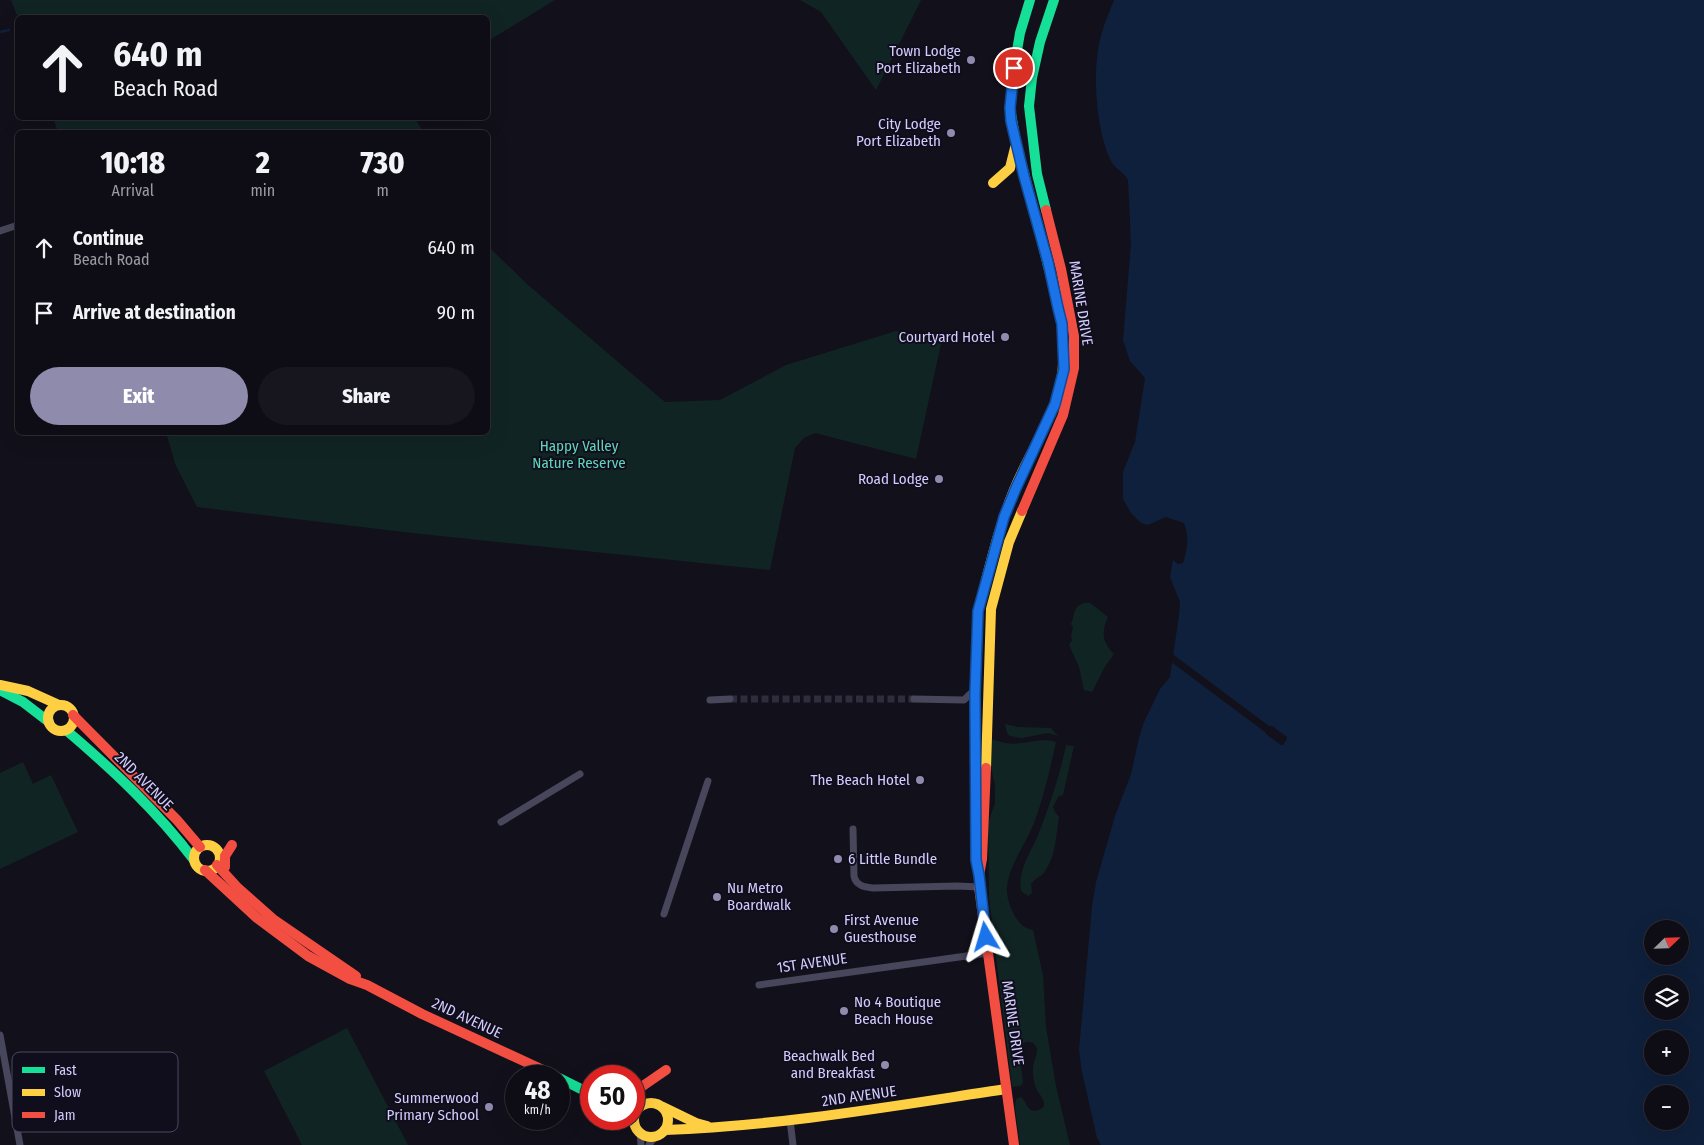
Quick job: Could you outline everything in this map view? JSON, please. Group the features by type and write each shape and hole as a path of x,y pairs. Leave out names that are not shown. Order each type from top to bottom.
{"main road":[{"name":"MARINE DRIVE","path":"979,875 976,860 975,694 978,611 997,538 1016,488 1055,404 1064,369 1062,324 1048,262 1024,176 1010,108 1020,33 1030,0"},
{"name":"MARINE DRIVE","path":"1014,1145 979,887 979,875 982,858 989,714 988,636 990,608 1009,542 1063,415 1074,368 1074,336 1061,269 1037,174 1029,106 1032,78 1040,42 1054,0"},
{"path":"993,182 1012,166 1016,142"},
{"name":"2ND AVENUE","path":"0,685 28,691 68,708 178,820 200,847 209,845 216,849 220,859 217,865 228,879 298,943"},
{"name":"2ND AVENUE","path":"0,690 23,702 55,730 66,730 111,768 172,832 198,867 205,870 257,918 353,974 367,985 422,1014 531,1065"},
{"path":"48,722 49,712 59,705"},
{"path":"66,730 71,725 73,715"},
{"path":"232,845 225,856 226,869 228,875 244,893"},
{"path":"194,860 194,855 200,847"},
{"path":"205,870 212,870 217,865"},
{"path":"645,1084 666,1070"},
{"name":"2ND AVENUE","path":"665,1130 715,1128 790,1120 950,1099 1006,1089"},
{"path":"640,1132 644,1135 655,1136 665,1130 668,1120 668,1116 662,1107 653,1103 645,1104"},
{"name":"2ND AVENUE","path":"662,1107 696,1123 715,1128"}],"street":[{"path":"0,231 15,226"},
{"path":"914,699 964,700 970,694 975,694"},
{"path":"710,700 730,699"},
{"path":"502,822 580,774"},
{"path":"664,914 708,781"},
{"path":"853,829 854,876 857,883 862,886 873,888 979,887"},
{"name":"1ST AVENUE","path":"759,985 988,953"},
{"path":"0,1035 12,1101"},
{"path":"790,1120 793,1145"},
{"path":"18,1132 20,1145"},
{"path":"640,1132 641,1145"},
{"path":"649,1145 655,1136"}],"green space":[{"path":"11,0 555,0 490,40 490,15 17,15"},
{"path":"800,0 921,0 876,90 821,12"},
{"path":"54,120 416,120 422,130 57,130"},
{"name":"Happy Valley Nature Reserve","path":"490,248 527,284 665,402 720,400 786,365 896,331 941,344 916,459 815,433 804,438 795,448 770,570 412,533 197,507 176,466 167,435 490,435"},
{"path":"1090,603 1108,617 1104,627 1104,637 1107,646 1114,654 1104,668 1092,692 1084,690 1079,667 1069,645 1072,640 1073,628 1071,624 1075,611 1080,604"},
{"path":"1005,724 1018,727 1051,728 1058,736 1048,733 1022,738 1010,736 1007,733"},
{"path":"989,738 1013,744 1043,740 1056,742 1038,813 1011,871 1007,892 1013,913 1019,922 1033,930 1043,975 1046,1027 1056,1086 1070,1145 1020,1145 1015,1107 1016,1099 1021,1097 1029,1109 1033,1111 1042,1108 1044,1103 1034,1080 1033,1069 1037,1049 1032,1043 1024,1043 1019,1049 1023,1082 1021,1086 1012,1087 989,898 988,823 995,803 995,785 991,767"},
{"path":"1066,745 1074,746 1063,795 1058,797 1053,807 1059,817 1053,852 1044,873 1031,884 1032,893 1028,896 1021,891 1020,883 1023,867 1048,809"},
{"path":"23,762 33,784 51,775 78,832 0,869 0,773"},
{"path":"347,1028 408,1145 302,1145 264,1071"}],"water":[{"path":"1114,0 1704,0 1704,1145 1101,1145 1097,1138 1079,1050 1092,906 1096,882 1115,816 1131,774 1144,722 1160,689 1170,677 1180,602 1170,577 1173,560 1178,564 1183,563 1187,543 1184,523 1166,517 1148,525 1141,523 1131,513 1123,499 1123,472 1135,442 1145,378 1130,361 1123,340 1131,243 1128,180 1111,161 1099,118 1096,68 1103,30"}],"pier":[{"path":"1171,653 1269,726 1272,726 1287,737 1283,745 1170,661"}],"waterway":[{"path":"0,32 9,30"}],"tunnel":[{"path":"730,699 914,699"}],"traffic: fast":[{"path":"1030,0 1020,33 1010,108 1016,142 1059,308 1062,324 1063,354"},
{"path":"1046,210 1037,174 1029,106 1032,78 1040,42 1054,0"},
{"path":"0,690 23,702 49,722"},
{"path":"66,730 134,792 194,860"},
{"path":"570,1084 580,1088"}],"traffic: slow":[{"path":"993,183 1010,168 1015,148"},
{"path":"978,621 978,611 1008,505 1021,473 1054,407 1059,390 1063,354"},
{"path":"986,768 991,609 1009,542 1022,511"},
{"path":"0,685 28,691 59,705"},
{"path":"61,705 70,709 74,718 70,727 61,731 52,727 48,718 52,709 61,705"},
{"path":"207,845 216,849 220,858 216,867 207,871 198,867 194,858 198,849 207,845"},
{"path":"665,1130 793,1120 1006,1089"},
{"path":"651,1103 663,1108 668,1120 663,1132 651,1137 639,1132 634,1120 639,1108 651,1103"},
{"path":"663,1107 696,1123 707,1126"}],"traffic: jam":[{"path":"1022,511 1063,415 1074,368 1074,336 1061,269 1046,210"},
{"path":"977,867 975,693 978,621"},
{"path":"73,715 177,820 200,847"},
{"path":"986,768 979,887 1014,1145"},
{"path":"225,867 225,856 232,845"},
{"path":"217,865 238,888 273,919 356,976"},
{"path":"205,870 257,918 308,956 350,979 367,985 422,1014 532,1065"},
{"path":"645,1084 666,1070"}],"place":[{"name":"Town Lodge Port Elizabeth","path":"971,60"},
{"name":"City Lodge Port Elizabeth","path":"951,133"},
{"name":"Courtyard Hotel","path":"1005,337"},
{"name":"Road Lodge","path":"939,479"},
{"name":"The Beach Hotel","path":"920,780"},
{"name":"6 Little Bundle","path":"838,859"},
{"name":"Nu Metro Boardwalk","path":"717,897"},
{"name":"First Avenue Guesthouse","path":"834,929"},
{"name":"No 4 Boutique Beach House","path":"844,1011"},
{"name":"Beachwalk Bed and Breakfast","path":"885,1065"},
{"name":"Summerwood Primary School","path":"489,1107"}],"route":[{"path":"986,937 976,860 975,831 975,694 978,611 1004,517 1055,404 1064,369 1062,324 1048,262 1011,121 1010,108 1014,68"}]}
